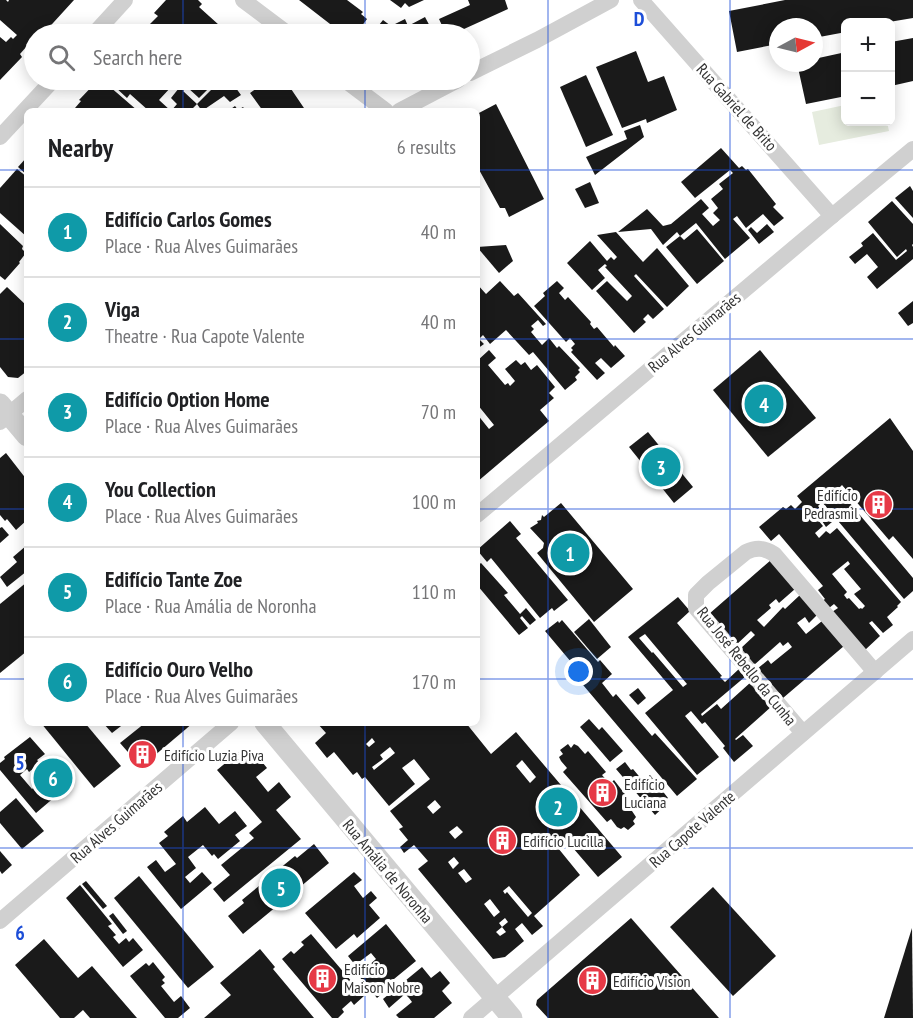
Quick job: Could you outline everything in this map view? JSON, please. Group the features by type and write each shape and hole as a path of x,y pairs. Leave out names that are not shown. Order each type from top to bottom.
{"street":[{"path":"103,24 125,0"},
{"path":"243,0 275,24"},
{"path":"480,68 610,0"},
{"name":"Rua Gabriel de Brito","path":"641,0 832,216"},
{"path":"26,108 43,90"},
{"path":"358,90 382,108"},
{"path":"405,108 439,90"},
{"path":"0,137 24,111"},
{"name":"Rua Alves Guimarães","path":"480,512 913,149"},
{"path":"24,401 3,413 24,433"},
{"name":"Rua José Rebello da Cunha","path":"803,734 696,608 696,595 708,583 746,552 759,548 774,554 875,672"},
{"name":"Rua Capote Valente","path":"471,1018 913,639"},
{"name":"Rua Alves Guimarães","path":"0,921 228,726"},
{"name":"Rua Amália de Noronha","path":"267,726 512,1018"}],"shaded area":[{"path":"841,106 841,126 888,126 889,131 819,145 812,112"}],"building":[{"path":"0,0 8,2 9,0 74,0 52,24 24,24 24,49 20,54 22,57 0,80 0,37 6,42 17,35 0,20"},
{"path":"166,0 198,0 202,4 199,7 218,24 150,24 158,16 154,13"},
{"path":"299,0 347,0 363,12 361,14 367,19 363,24 330,24"},
{"path":"390,0 424,0 409,7 405,3 401,8"},
{"path":"468,0 505,0 508,9 475,24 441,24 439,19 470,5"},
{"path":"785,0 913,0 913,18 895,21 895,18 841,18 841,33 823,36 823,18 769,18 769,46 737,52 729,11"},
{"path":"425,17 429,24 412,24"},
{"path":"405,19 407,24 395,24"},
{"path":"913,38 913,81 895,85 895,72 895,41"},
{"path":"636,51 648,82 664,76 677,110 647,123 646,119 622,128 596,67"},
{"path":"841,53 841,97 806,104 799,72 823,72 823,57"},
{"path":"586,75 613,135 586,147 560,87"},
{"path":"88,90 114,90 135,108 75,108 81,101 79,100"},
{"path":"118,90 168,90 159,100 168,108 146,108 130,94 127,98"},
{"path":"177,90 184,90 197,104 193,108 174,108 177,104 171,98"},
{"path":"190,90 207,90 199,98"},
{"path":"211,90 237,90 241,95 230,102 224,96 206,108 200,108 197,104"},
{"path":"254,90 292,90 304,108 261,108 250,93"},
{"path":"496,104 544,199 509,217 505,208 500,208 480,171 480,112"},
{"path":"640,125 644,137 595,175 586,157 627,139 624,131"},
{"path":"721,148 739,168 742,166 748,169 776,204 773,207 784,218 774,226 763,214 746,228 737,216 733,219 750,238 725,259 696,223 680,236 677,232 663,245 651,229 618,232 647,209 663,226 671,224 701,199 709,208 702,214 713,226 720,220 713,213 718,208 711,199 723,189 719,184 733,173 730,170 695,198 681,182"},
{"path":"24,160 24,172 18,167"},
{"path":"17,169 24,175 24,234 0,213 0,188"},
{"path":"590,182 599,203 585,208 575,189"},
{"path":"910,186 913,191 913,218 895,198"},
{"path":"892,201 913,224 913,259 877,289 867,277 878,267 867,254 855,264 849,257 863,246 861,243 873,233 896,260 907,251 906,249 897,257 868,222"},
{"path":"0,224 23,246 24,256 5,280 0,276"},
{"path":"767,224 774,232 759,244 748,230 751,227 757,233"},
{"path":"697,229 724,261 697,284 666,247 680,236 684,240"},
{"path":"616,232 643,262 657,248 689,286 667,307 636,274 634,276 664,309 653,319 648,314 643,319 646,322 634,333 596,291 607,281 627,301 632,296 605,267 607,266 605,264 598,270 605,278 592,290 567,263 590,241 607,261 611,257 614,260 617,257 597,235"},
{"path":"506,245 513,261 499,273 480,251 480,247"},
{"path":"500,281 514,296 518,293 546,324 543,326 538,320 531,326 534,329 531,332 542,345 549,338 557,348 559,346 580,368 578,370 580,372 575,377 577,380 565,390 533,352 529,355 506,330 490,344 483,335 480,338 480,287 486,294"},
{"path":"557,281 564,288 559,293 565,300 568,297 591,322 594,329 597,327 625,356 611,368 601,358 595,363 605,373 597,380 571,352 575,344 570,338 566,342 534,306 545,296 543,293"},
{"path":"7,287 24,303 24,373 18,378 8,377 0,367 0,294"},
{"path":"913,301 913,323 908,326 898,313"},
{"path":"489,350 496,358 488,365 505,385 508,383 510,386 515,381 505,369 516,360 521,365 525,362 531,370 537,365 555,387 549,393 554,398 540,410 549,421 480,479 480,418 489,429 494,425 480,408 480,358"},
{"path":"760,350 816,418 768,457 713,390"},
{"path":"890,418 913,451 913,559 893,536 889,540 842,485 838,489 913,578 913,591 904,599 822,502 818,506 832,522 826,527 820,518 818,520 823,526 815,533 819,538 826,531 830,534 837,528 901,602 887,617 893,625 883,633 872,621 869,623 880,636 865,650 832,612 838,608 834,604 829,608 822,601 825,599 818,590 823,586 779,534 771,541 759,527 783,507 786,509 791,505 795,509 802,502 797,496","holes":["848,561 850,564 844,569 861,589 854,594 865,606 862,609 859,609 849,598 847,599 844,595 847,592 832,574"]},
{"path":"648,432 693,487 674,503 629,447"},
{"path":"6,453 24,476 24,523 16,530 7,519 5,521 0,515 0,458"},
{"path":"561,503 633,589 594,622 537,553 543,548 544,543 530,528 541,520 542,515 544,517"},
{"path":"510,521 521,534 516,538 568,600 554,611 552,608 540,618 491,558 487,562 480,554 480,547"},
{"path":"2,527 9,535 0,543 0,528"},
{"path":"24,548 24,573 7,587 0,577 17,562 13,557"},
{"path":"771,560 795,589 779,603 776,599 769,605 771,608 757,620 764,627 783,607 785,609 800,595 817,615 809,623 805,617 797,623 806,634 822,621 844,646 783,698 757,669 768,660 771,664 792,647 788,642 783,646 780,642 754,665 740,649 755,635 751,631 736,645 709,614"},
{"path":"480,564 508,593 504,595 520,614 526,608 536,620 530,625 522,616 520,618 528,628 519,635 480,589"},
{"path":"24,584 24,653 0,673 0,604"},
{"path":"678,597 690,611 677,623 722,676 720,677 725,682 740,668 746,676 701,714 702,716 717,704 721,709 751,682 772,706 735,739 743,735 753,746 734,762 723,748 725,746 705,722 702,724 691,711 685,716 719,757 697,775 645,713 673,690 628,637","holes":["645,634 687,684 683,687 639,638"]},
{"path":"589,619 611,647 597,659 574,632"},
{"path":"562,620 598,662 600,660 612,674 602,683 613,697 616,694 652,736 655,733 697,779 677,796 578,679 582,675 545,631"},
{"path":"638,688 646,698 638,705 629,695"},
{"path":"589,719 599,730 602,727 623,751 610,762 580,727"},
{"path":"43,726 88,726 121,766 94,788"},
{"path":"106,726 121,726 112,733"},
{"name":"Edifício Luzia Piva","path":"141,726 189,726 141,767 120,743"},
{"path":"320,726 468,726 491,754 516,732 622,857 598,877 567,841 558,848 580,875 534,916 543,926 532,935 522,923 515,929 524,941 505,957 493,959 418,869 428,861 414,845 404,853 400,847 408,840 399,829 403,827 390,811 430,779 414,759 402,768 415,784 389,806 365,777 362,779 357,772 353,775 334,752 327,758 315,743 326,733","holes":["372,738 375,742 369,747 366,744","390,747 395,753 374,770 372,767 383,759 380,755","522,760 536,777 530,783 516,766","435,800 441,807 433,814 427,807","457,826 463,832 455,839 449,832","454,857 459,863 453,869 448,862","464,869 472,879 466,883 458,873","509,886 532,913 528,917 507,892 505,894 503,891","490,899 500,912 494,917 484,904","505,918 508,922 502,927 499,923","502,927 506,932 500,936 496,932"]},
{"path":"30,737 45,754 37,760 40,763 29,772 27,769 20,775 32,789 40,783 38,780 47,772 49,774 56,768 70,784 36,813 0,770 0,763 5,759 4,757"},
{"name":"Edifício Luciana","path":"568,744 571,748 574,744 578,746 585,754 588,751 606,772 602,775 610,784 614,780 631,802 628,805 636,817 633,821 635,824 628,830 624,827 621,829 617,827 611,819 607,822 563,772 567,768 559,757 563,754 560,750"},
{"path":"240,751 254,752 267,768 256,777 268,792 279,782 291,797 276,810 301,839 224,902 213,889 230,875 221,865 254,838 249,833 262,822 217,770"},
{"path":"625,762 643,781 650,775 668,798 665,800 668,803 655,815 616,769"},
{"path":"16,798 44,831 22,849 0,823 0,812"},
{"path":"205,807 219,824 235,811 247,826 235,835 240,841 218,859 214,854 212,856 203,845 188,857 196,868 185,877 190,883 202,872 212,883 181,909 147,867 156,860 165,872 176,864 159,843 168,836 164,832 183,816 187,822"},
{"path":"314,844 329,863 243,934 228,916 259,886 261,889 264,886 261,883 275,871 277,874 281,871 279,869 295,856 297,858"},
{"path":"0,851 12,865 2,874 0,871"},
{"path":"354,872 362,880 354,886 363,898 371,891 377,898 369,905 380,918 357,938 354,934 336,949 305,913"},
{"path":"139,876 214,967 188,988 114,898"},
{"path":"86,881 107,906 103,909 82,884"},
{"path":"80,885 112,924 108,926 116,935 113,937 119,944 126,938 129,942 133,938 143,950 123,967 66,898"},
{"path":"713,887 776,956 733,996 670,927"},
{"path":"113,913 127,931 123,934 109,916"},
{"path":"631,918 719,1018 548,1018 536,1005 537,1000"},
{"path":"386,924 416,961 394,979 396,982 377,998 358,975 376,959 371,953 355,965 348,956"},
{"path":"912,928 913,1018 884,1018"},
{"name":"Edifício Maison Nobre","path":"311,934 364,996 354,1005 351,1001 342,1009 344,1012 338,1018 332,1018 282,959 291,951 294,954 304,945 301,942"},
{"path":"44,939 78,978 92,966 137,1018 90,1018 83,1010 74,1018 60,1018 15,965"},
{"path":"260,949 275,967 273,969 314,1018 204,1018 231,995 220,983"},
{"path":"153,962 165,977 162,980 165,983 161,986 174,1002 181,996 190,1008 178,1018 165,1018 130,976 146,963 149,966"},
{"path":"422,967 431,978 440,971 450,983 442,991 452,1003 434,1018 399,1018 396,1015 412,1002 409,998 405,994 389,1008 383,999"}],"place":[{"name":"You Collection","path":"764,404"},
{"name":"Edifício Option Home","path":"661,467"},
{"name":"Edifício Pedrasmil","path":"879,504"},
{"name":"Edifício Carlos Gomes","path":"570,553"},
{"name":"Edifício Luzia Piva","path":"143,755"},
{"name":"Edifício Ouro Velho","path":"53,778"},
{"name":"Edifício Luciana","path":"603,793"},
{"name":"Viga","path":"558,807"},
{"name":"Edifício Lucilla","path":"502,841"},
{"name":"Edifício Tante Zoe","path":"281,888"},
{"name":"Edifício Maison Nobre","path":"323,978"},
{"name":"Edifício Vision","path":"592,981"}]}
